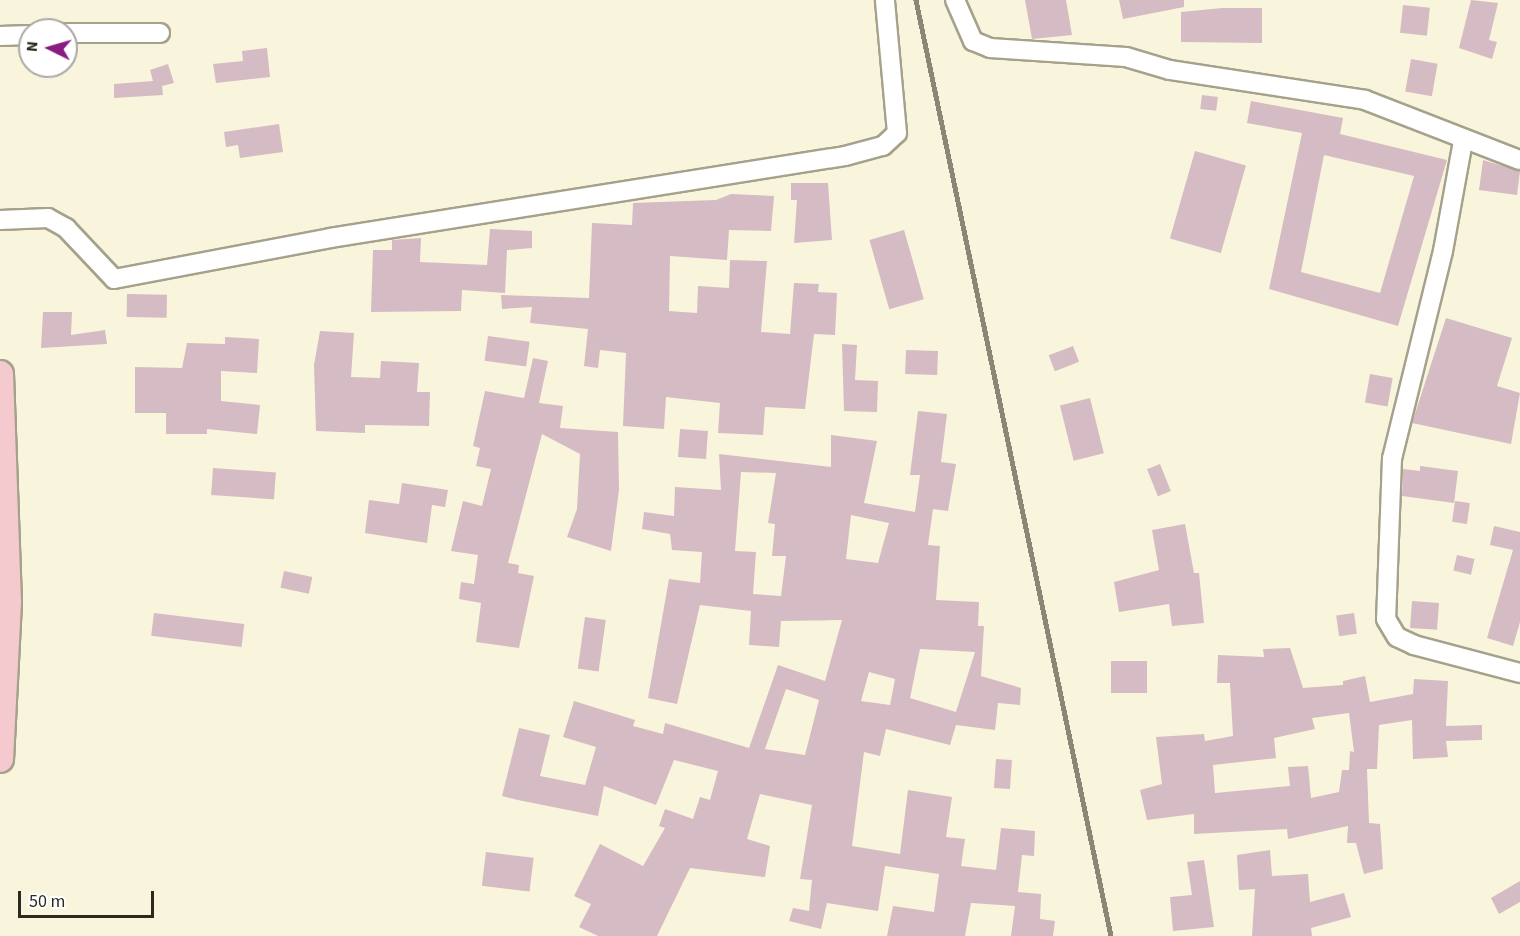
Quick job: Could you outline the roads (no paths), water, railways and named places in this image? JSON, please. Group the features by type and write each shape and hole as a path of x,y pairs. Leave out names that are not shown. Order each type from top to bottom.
{"highway":[{"path":"0,374 8,602 0,759"}],"street":[{"path":"0,220 48,218 66,228 114,279 330,238 845,156 884,146 897,133 885,0"},
{"path":"955,0 973,41 990,48 1126,57 1170,70 1365,100 1463,141 1520,160"},
{"path":"78,33 160,33"},
{"path":"0,36 18,35"},
{"path":"1463,141 1443,251 1392,458 1386,619 1397,636 1414,645 1520,673"}],"railway":[{"path":"916,0 1111,936"}]}
